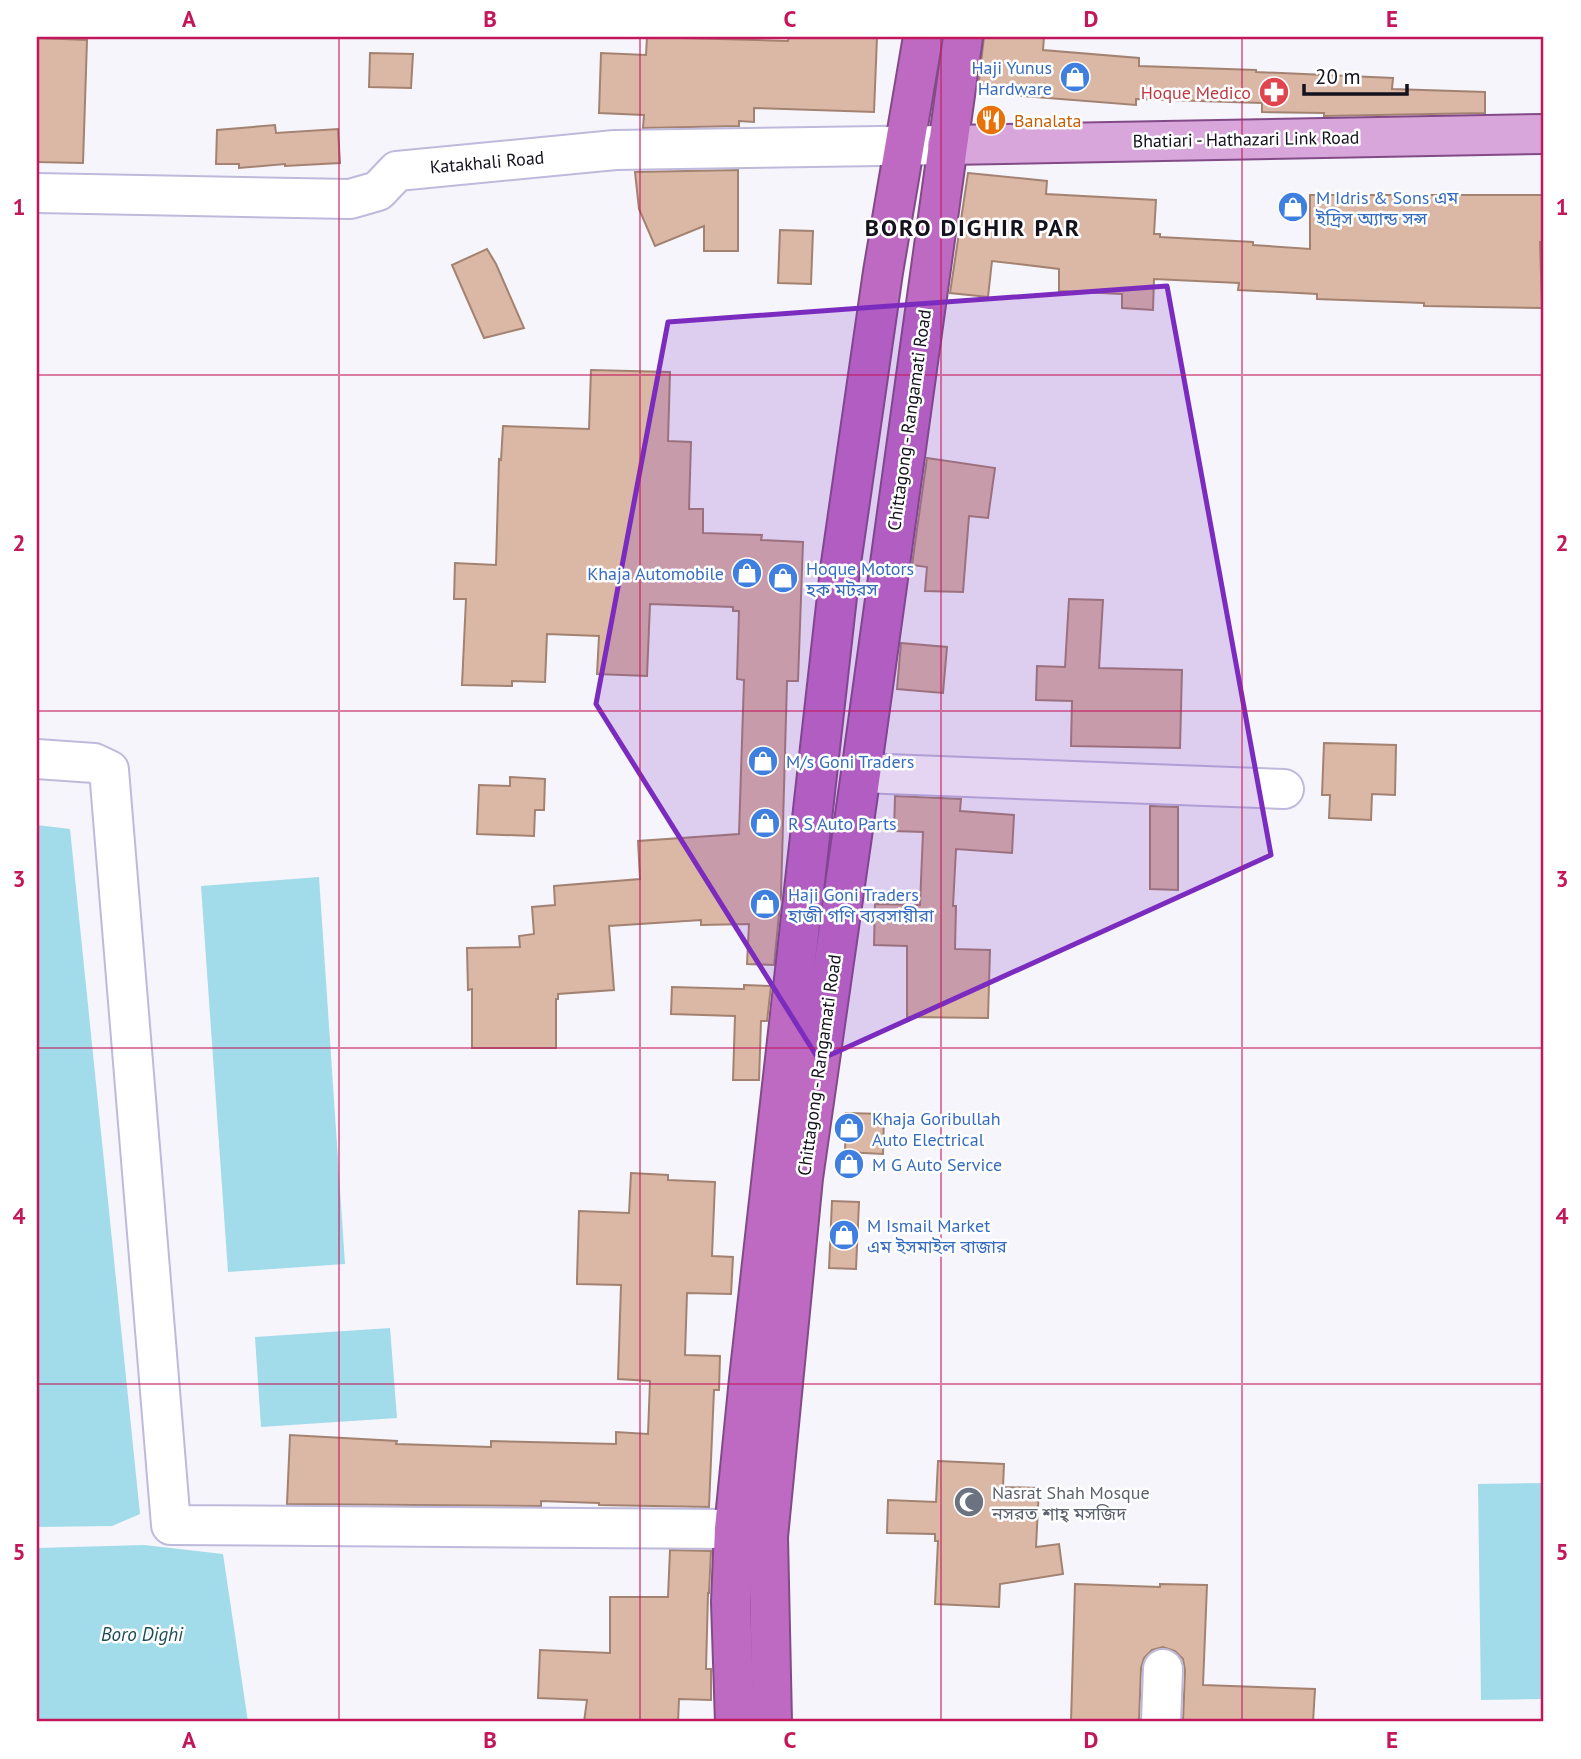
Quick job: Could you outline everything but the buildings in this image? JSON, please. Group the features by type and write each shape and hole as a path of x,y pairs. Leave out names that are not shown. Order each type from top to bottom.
{"highway":[{"name":"Chittagong - Rangamati Road","path":"735,1722 731,1602 734,1530 752,1352 841,570 883,272 923,37"},
{"name":"Chittagong - Rangamati Road","path":"772,1722 769,1523 803,1178 963,37"}],"main road":[{"name":"Bhatiari - Hathazari Link Road","path":"947,145 1544,134"}],"street":[{"name":"Katakhali Road","path":"37,193 350,199 378,191 397,171 615,150 947,145"},
{"path":"37,759 94,763 109,770 172,1525 734,1530"},
{"path":"861,773 1284,789"},
{"path":"1161,1722 1163,1669"}],"highlighted area":[{"path":"1167,286 1271,855 819,1060 596,704 668,322"}],"water":[{"path":"37,825 70,829 140,1514 112,1526 37,1527"},
{"path":"319,877 345,1264 228,1272 201,886"},
{"path":"390,1328 397,1418 261,1427 255,1337"},
{"path":"1544,1483 1544,1699 1481,1700 1478,1484"},
{"name":"Boro Dighi","path":"144,1545 223,1554 248,1722 37,1722 37,1548"}],"place":[{"name":"Haji Yunus Hardware","path":"1075,77"},
{"name":"Hoque Medico","path":"1274,92"},
{"name":"Banalata","path":"991,120"},
{"name":"M Idris & Sons এম ইদ্রিস অ্যান্ড সন্স","path":"1293,207"},
{"name":"Khaja Automobile","path":"747,573"},
{"name":"Hoque Motors হক মটরস","path":"783,578"},
{"name":"M/s Goni Traders","path":"763,761"},
{"name":"R S Auto Parts","path":"765,823"},
{"name":"Haji Goni Traders হাজী গণি ব্যবসায়ীরা","path":"765,904"},
{"name":"Khaja Goribullah Auto Electrical","path":"849,1128"},
{"name":"M G Auto Service","path":"849,1164"},
{"name":"M Ismail Market এম ইসমাইল বাজার","path":"844,1235"},
{"name":"Nasrat Shah Mosque নসরত শাহ্‌ মসজিদ","path":"969,1502"}],"district":[{"name":"BORO DIGHIR PAR","path":"973,227"}]}
